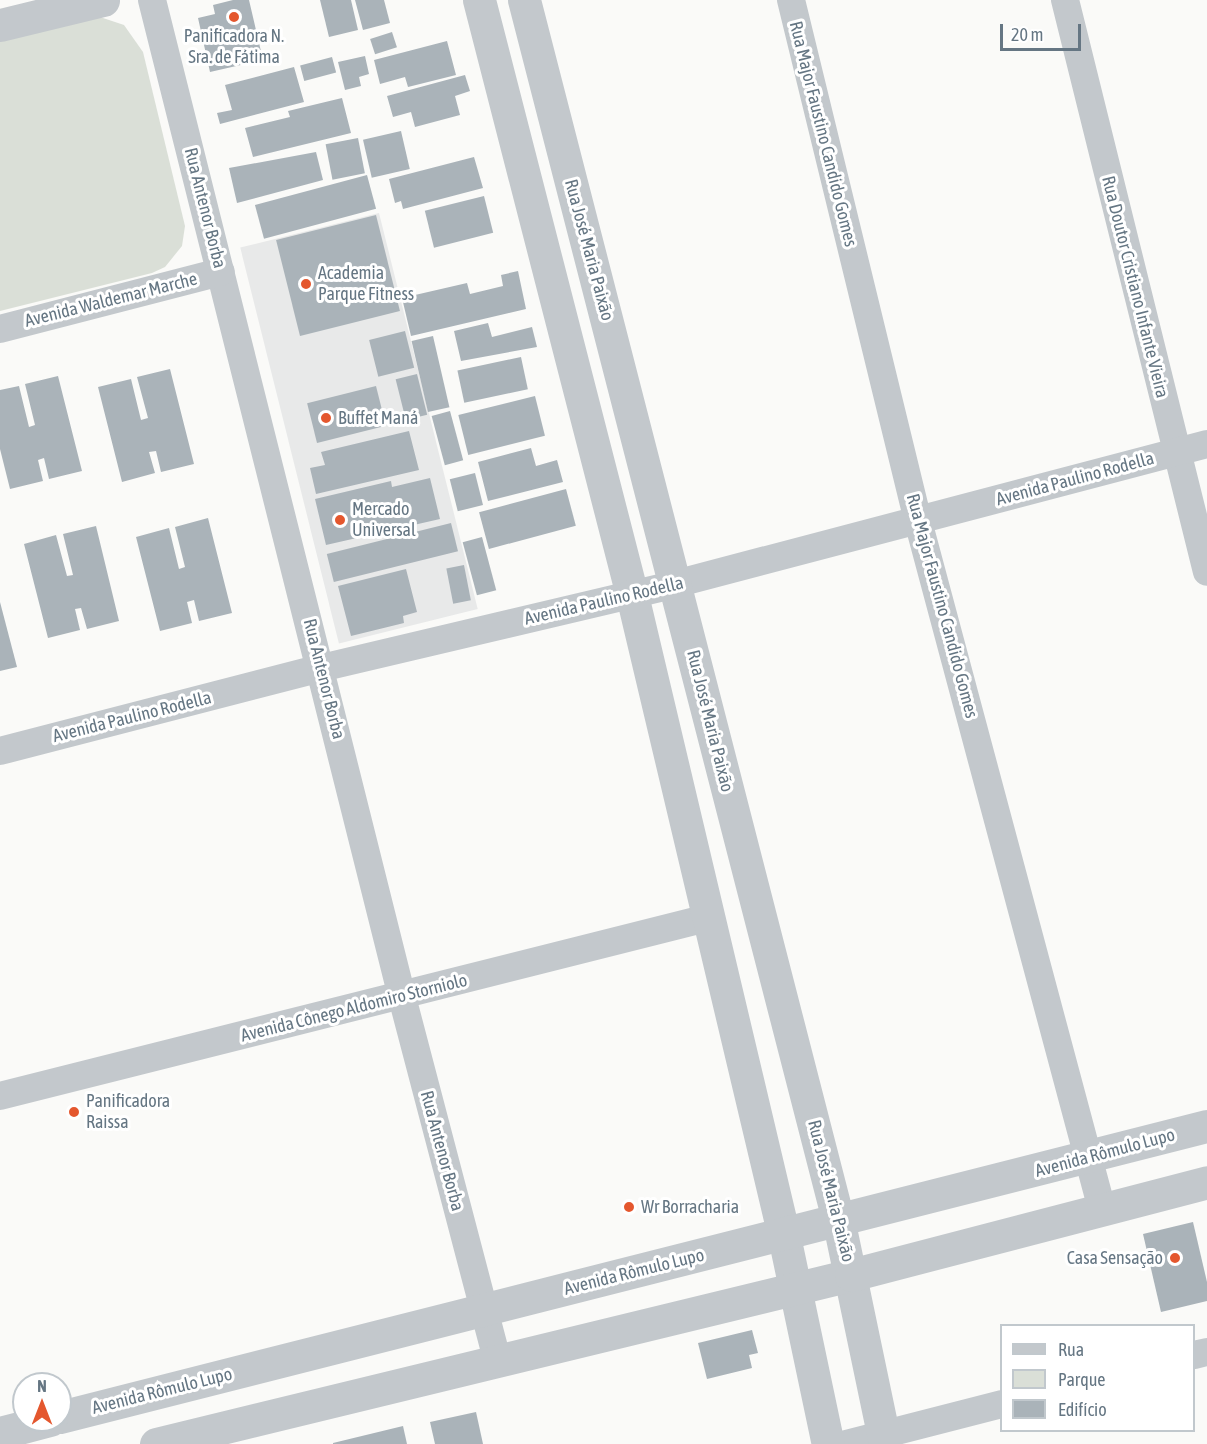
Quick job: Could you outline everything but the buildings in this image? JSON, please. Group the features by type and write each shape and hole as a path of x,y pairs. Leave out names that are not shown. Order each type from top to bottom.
{"street":[{"path":"0,25 103,0"},
{"name":"Rua Antenor Borba","path":"152,0 402,997 497,1358"},
{"path":"479,0 632,595 784,1236 828,1444"},
{"name":"Rua José Maria Paixão","path":"524,0 839,1223 884,1439"},
{"name":"Rua Major Faustino Candido Gomes","path":"790,0 918,521 1090,1156 1102,1209"},
{"name":"Rua Doutor Cristiano Infante Vieira","path":"1065,0 1175,453 1207,572"},
{"name":"Avenida Waldemar Marche","path":"0,329 221,272"},
{"name":"Avenida Paulino Rodella","path":"0,751 321,668 632,595 1207,444"},
{"name":"Avenida Cônego Aldomiro Storniolo","path":"0,1096 402,997 707,918"},
{"name":"Avenida Rômulo Lupo","path":"72,1415 484,1309 839,1223 1207,1126"},
{"path":"156,1444 497,1358 795,1286 851,1275 1207,1182"},
{"path":"846,1444 884,1439 1000,1405"}],"shaded area":[{"path":"379,213 478,609 339,643 240,248"}],"green space":[{"path":"94,15 124,25 143,52 185,226 182,246 165,267 152,273 0,311 0,39"}],"place":[{"name":"Panificadora N. Sra. de Fátima","path":"234,17"},
{"name":"Academia Parque Fitness","path":"306,284"},
{"name":"Buffet Maná","path":"326,418"},
{"name":"Mercado Universal","path":"340,520"},
{"name":"Panificadora Raissa","path":"74,1112"},
{"name":"Wr Borracharia","path":"629,1207"},
{"name":"Casa Sensação","path":"1175,1258"}]}
